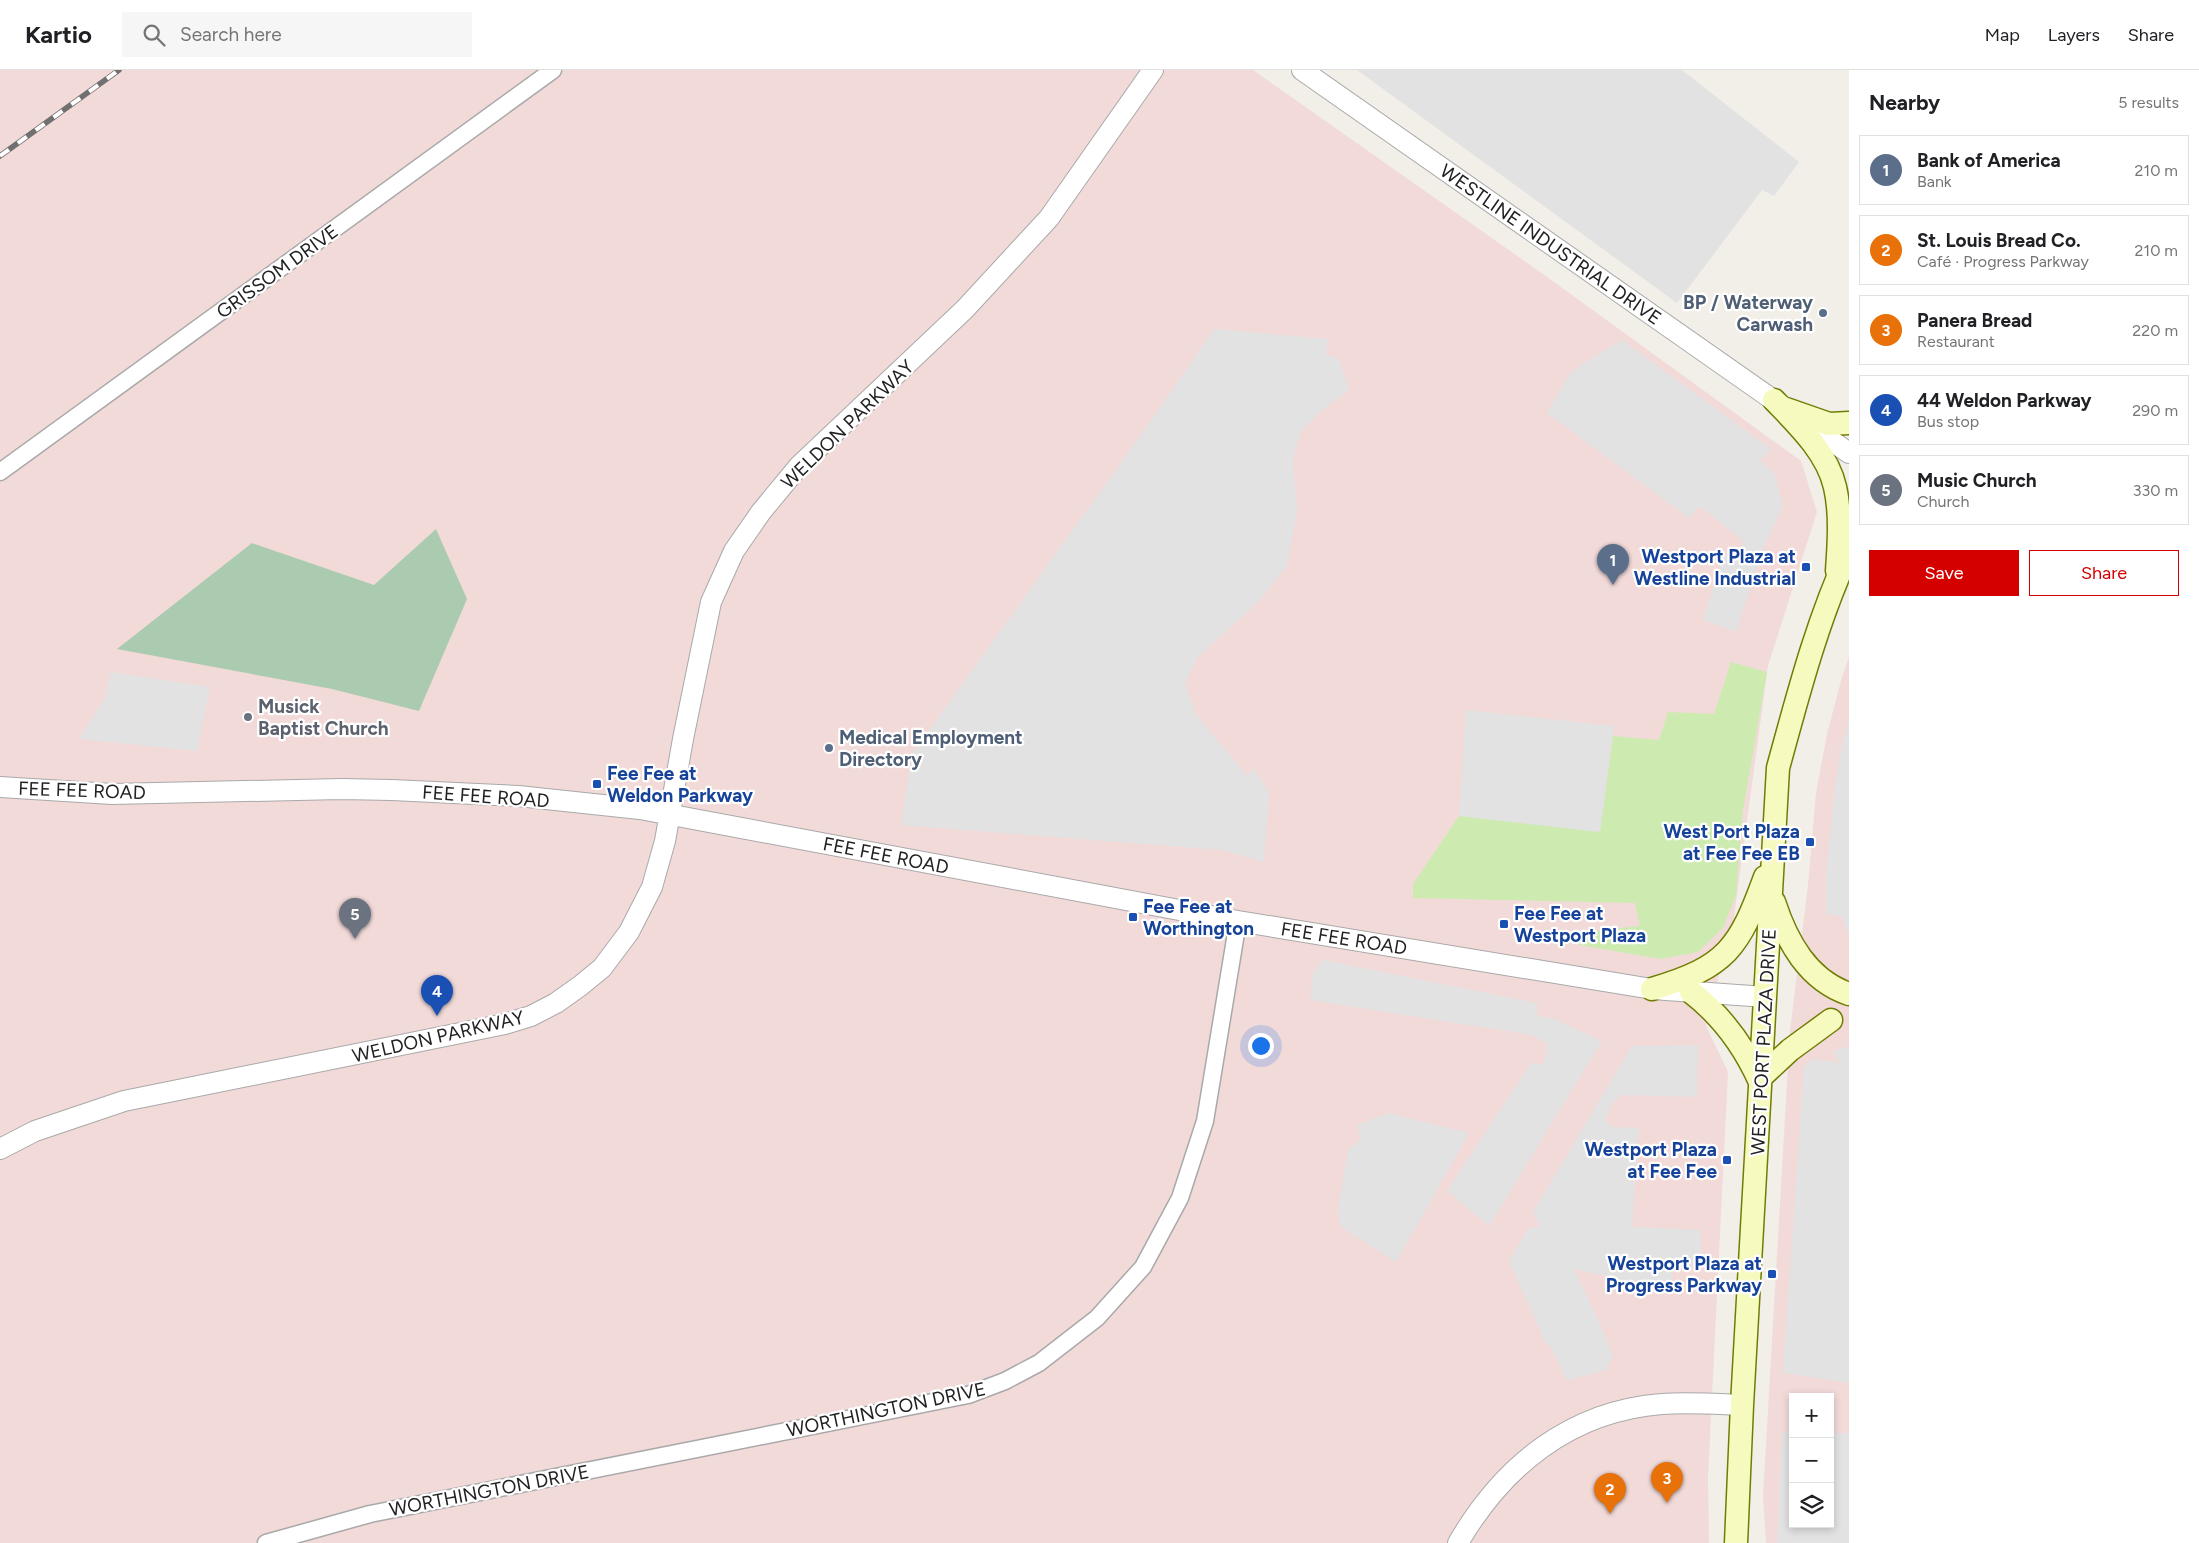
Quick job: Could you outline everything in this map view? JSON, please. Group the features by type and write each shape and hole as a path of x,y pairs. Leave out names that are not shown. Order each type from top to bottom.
{"main road":[{"path":"1780,404 1829,424 1849,423"},
{"path":"1780,404 1805,433 1824,461 1835,485 1841,575"},
{"name":"WEST PORT PLAZA DRIVE","path":"1736,1543 1778,768 1802,680 1849,552"},
{"path":"1652,989 1701,971 1719,960 1731,947 1751,916 1773,857"},
{"path":"1771,896 1795,951 1822,981 1834,989 1849,994"},
{"path":"1691,992 1712,1009 1750,1060 1761,1081 1790,1050 1831,1020"}],"street":[{"name":"GRISSOM DRIVE","path":"0,472 553,70"},
{"name":"WELDON PARKWAY","path":"0,1149 35,1132 124,1101 475,1031 531,1016 556,1003 602,968 629,932 652,887 671,814 683,739 711,602 734,551 761,512 799,466 965,309 1049,218 1153,70"},
{"name":"WESTLINE INDUSTRIAL DRIVE","path":"1302,70 1849,453"},
{"name":"FEE FEE ROAD","path":"0,787 112,794 341,789 480,794 631,808 1238,921 1652,989 1766,997"},
{"name":"WORTHINGTON DRIVE","path":"266,1543 370,1514 968,1395 1005,1382 1039,1363 1097,1318 1143,1267 1180,1198 1205,1121 1238,921"},
{"path":"1458,1543 1483,1503 1502,1480 1557,1436 1582,1424 1622,1411 1662,1404 1708,1403 1742,1406"}],"shaded area":[{"path":"0,70 1253,70 1543,274 1801,461 1817,512 1768,666 1734,917 1706,1026 1728,1072 1708,1477 1709,1543 0,1543"},
{"path":"1357,70 1682,70 1799,162 1774,196 1762,190 1677,303"},
{"path":"1214,329 1328,339 1326,354 1339,359 1349,390 1322,410 1300,433 1293,461 1297,511 1287,566 1258,602 1197,658 1185,683 1195,713 1247,776 1254,769 1269,792 1264,862 1221,850 901,825 912,754 1145,429"},
{"path":"1622,340 1771,449 1760,460 1774,473 1783,506 1761,553 1736,632 1703,620 1723,555 1739,558 1745,551 1741,539 1703,508 1697,508 1689,518 1547,413 1569,375 1584,363"},
{"path":"1849,657 1849,1543 1766,1543 1763,1496 1790,1031 1808,885 1816,793 1827,734"},
{"path":"111,672 210,687 197,751 79,739 104,699"},
{"path":"1466,710 1614,726 1600,832 1459,816"},
{"path":"1849,718 1849,934 1841,916 1826,914 1826,874 1839,759"},
{"path":"1323,960 1537,1003 1537,1016 1552,1018 1602,1041 1489,1226 1447,1191 1531,1063 1544,1064 1547,1044 1532,1035 1310,1000 1313,973"},
{"path":"1698,1045 1697,1097 1622,1095 1613,1102 1605,1120 1613,1127 1639,1128 1632,1227 1700,1230 1701,1268 1673,1267 1672,1283 1629,1281 1574,1269 1613,1357 1606,1370 1567,1380 1550,1346 1546,1344 1509,1261 1529,1228 1540,1227 1533,1212 1632,1046"},
{"path":"1843,1047 1849,1048 1849,1383 1783,1373 1804,1067 1812,1059 1839,1063 1834,1051"},
{"path":"1388,1113 1469,1133 1396,1262 1341,1227 1338,1211 1348,1150 1361,1139 1357,1125"},
{"path":"1782,1432 1789,1432 1789,1528 1834,1528 1834,1433 1849,1433 1849,1543 1777,1543"}],"green space":[{"path":"436,529 467,599 419,711 332,689 117,649 252,543 374,585"},
{"path":"1731,662 1767,672 1743,810 1736,895 1723,928 1698,952 1661,959 1579,945 1574,933 1640,926 1635,903 1413,898 1413,884 1459,816 1600,831 1613,736 1659,740 1668,712 1714,714"}],"railway":[{"path":"0,156 119,70"}],"place":[{"name":"BP / Waterway Carwash","path":"1823,313"},
{"name":"Westport Plaza at Westline Industrial","path":"1806,567"},
{"name":"Bank of America","path":"1613,585"},
{"name":"Musick Baptist Church","path":"248,717"},
{"name":"Medical Employment Directory","path":"829,748"},
{"name":"Fee Fee at Weldon Parkway","path":"597,784"},
{"name":"West Port Plaza at Fee Fee EB","path":"1810,842"},
{"name":"Fee Fee at Worthington","path":"1133,917"},
{"name":"Fee Fee at Westport Plaza","path":"1504,924"},
{"name":"Music Church","path":"355,939"},
{"name":"44 Weldon Parkway","path":"437,1016"},
{"name":"Westport Plaza at Fee Fee","path":"1727,1160"},
{"name":"Westport Plaza at Progress Parkway","path":"1772,1274"},
{"name":"Panera Bread","path":"1667,1503"},
{"name":"St. Louis Bread Co.","path":"1610,1514"}]}
